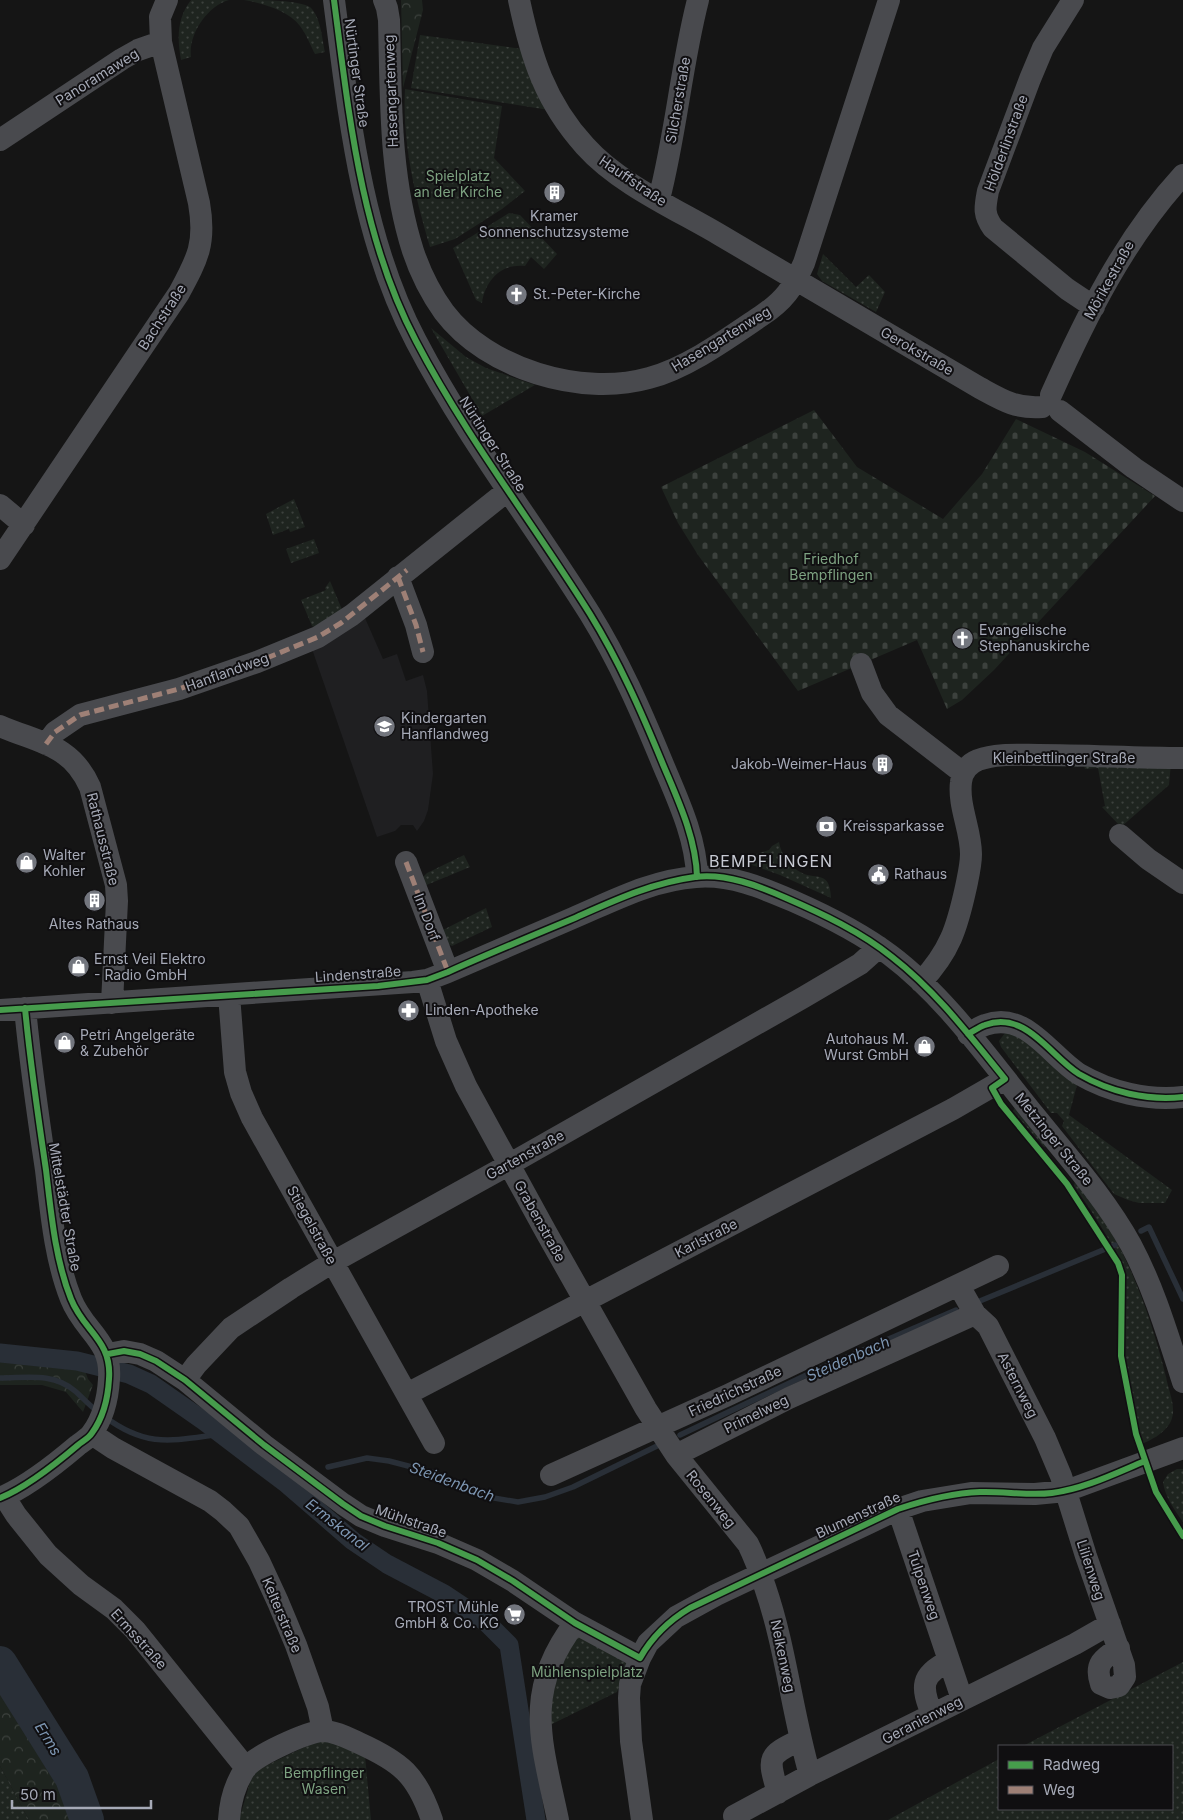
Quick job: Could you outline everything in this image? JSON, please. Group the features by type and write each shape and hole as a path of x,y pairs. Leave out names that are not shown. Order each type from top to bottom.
{"street":[{"path":"161,42 160,18 167,0"},
{"name":"Nürtinger Straße","path":"334,0 358,159 384,268 405,320 428,364 507,491 591,615 628,685 665,769 688,830 696,857 698,877"},
{"name":"Hasengartenweg","path":"384,0 389,20 390,116 394,156 407,229 429,288 449,317 480,344 496,354 524,368 562,380 599,385 635,382 674,369 698,356 772,308 791,290 804,263 889,0"},
{"name":"Hauffstraße","path":"519,0 537,69 550,96 567,124 584,145 605,165 659,200 796,281"},
{"name":"Silcherstraße","path":"659,200 698,0"},
{"name":"Hölderlinstraße","path":"1073,0 1043,48 988,191 985,205 986,218 993,228 1060,283 1094,307"},
{"name":"Panoramaweg","path":"0,140 122,59 138,50 161,42"},
{"name":"Bachstraße","path":"0,559 179,293 196,262 200,250 202,221 199,203 161,42"},
{"name":"Mörikestraße","path":"1051,404 1094,307 1116,266 1139,229 1183,175"},
{"name":"Gerokstraße","path":"796,281 1010,404 1025,407 1051,404"},
{"path":"1051,404 1134,468 1183,500"},
{"name":"Hanflandweg","path":"46,744 55,732 80,714 179,689 257,662 318,637 341,623 507,491"},
{"path":"0,505 24,525"},
{"path":"398,577 416,625 422,652"},
{"path":"861,664 872,693 888,715 963,773 961,792 971,854 961,910 951,940 937,963 921,982"},
{"name":"Rathausstraße","path":"0,726 64,752 84,774 96,805 116,884 118,901 112,1003"},
{"name":"Kleinbettlinger Straße","path":"963,773 968,765 992,757 1080,755 1183,758"},
{"path":"1120,835 1148,859 1183,883"},
{"name":"Im Dorf","path":"406,862 448,972"},
{"name":"Metzinger Straße","path":"698,877 734,880 776,894 826,917 879,947 921,982 968,1034 1094,1190 1130,1243 1154,1297 1183,1382"},
{"name":"Lindenstraße","path":"0,1010 378,986 426,980 638,890 670,881 698,877"},
{"name":"Gartenstraße","path":"185,1380 202,1358 231,1328 333,1262 804,998 860,964 879,947"},
{"name":"Grabenstraße","path":"426,980 454,1061 657,1427"},
{"name":"Stiegelstraße","path":"229,995 235,1072 241,1093 252,1118 434,1443"},
{"name":"Mittelstädter Straße","path":"25,1008 36,1106 63,1275 71,1300 78,1313 108,1354"},
{"path":"968,1034 985,1025 997,1022 1018,1025 1028,1030 1067,1066 1100,1084 1144,1097 1162,1099 1183,1097"},
{"name":"Karlstraße","path":"406,1394 953,1110 1005,1079"},
{"name":"Friedrichstraße","path":"551,1475 959,1286 998,1266"},
{"name":"Asternweg","path":"959,1286 975,1314 988,1326 998,1345 1048,1445 1066,1491"},
{"name":"Primelweg","path":"676,1455 789,1398 975,1314"},
{"name":"Mühlstraße","path":"108,1354 124,1351 140,1354 156,1361 185,1380 272,1451 361,1516 438,1543 477,1560 513,1581 575,1623 640,1658"},
{"path":"2,1497 66,1456 95,1428 108,1388 108,1354"},
{"name":"Rosenweg","path":"657,1427 676,1455 748,1544 761,1574"},
{"name":"Kelterstraße","path":"95,1428 119,1452 210,1501 239,1526 249,1542 282,1611 315,1698 322,1720 323,1731"},
{"name":"Blumenstraße","path":"642,1820 634,1774 629,1717 630,1684 648,1643 676,1616 898,1509 922,1501 961,1493 1035,1494 1066,1491 1183,1448"},
{"name":"Lilienweg","path":"1066,1491 1118,1648"},
{"name":"Ermsstraße","path":"2,1497 48,1555 75,1580 114,1609 135,1630 246,1768"},
{"name":"Tulpenweg","path":"898,1509 962,1699"},
{"name":"Nelkenweg","path":"761,1574 779,1636 800,1740 810,1775"},
{"path":"558,1820 542,1741 540,1706 546,1673 554,1655 575,1623"},
{"name":"Geranienweg","path":"734,1816 810,1775 1066,1649 1110,1624"},
{"path":"932,1714 925,1696 924,1684 931,1672 949,1661"},
{"path":"229,1820 236,1785 246,1768 262,1756 285,1744 323,1731 341,1735 378,1752 398,1764 421,1791 432,1820"},
{"path":"778,1793 770,1764 774,1754 800,1740"}],"shaded area":[{"name":"Kindergarten Hanflandweg","path":"365,618 383,659 397,654 406,681 423,675 427,691 433,774 428,810 424,821 417,831 413,825 401,825 395,831 377,837 312,649"}],"green space":[{"path":"191,0 229,0 213,8 201,22 193,40 191,57 181,60 179,28 186,7"},
{"path":"244,0 288,2 310,7 319,22 325,52 315,54 307,36 289,16 259,3"},
{"path":"401,0 422,0 423,10 403,88"},
{"path":"420,35 522,49 549,110 411,88"},
{"name":"Spielplatz an der Kirche","path":"405,89 502,106 494,158 525,191 502,209 455,239 430,247 411,169 406,129"},
{"path":"509,213 520,215 557,254 544,269 531,257 525,266 509,267 502,271 491,281 482,303 476,300 453,248"},
{"path":"823,254 856,287 869,275 885,292 876,312 822,281 817,274"},
{"path":"431,328 466,357 486,368 535,385 482,416"},
{"name":"Friedhof Bempflingen","path":"814,410 857,467 943,519 982,474 1016,419 1085,452 1155,496 994,670 962,700 947,709 917,640 798,691 698,555 678,523 661,487"},
{"path":"294,499 305,527 290,532 289,529 273,535 266,514"},
{"path":"314,539 319,553 291,563 286,549"},
{"path":"330,581 343,612 314,627 301,600 326,590 325,588"},
{"path":"1067,760 1171,763 1169,785 1121,827 1102,807 1105,806 1098,768 1085,769 1084,766 1069,768"},
{"path":"779,842 784,856 790,864 802,873 822,878 828,883 831,898 780,875 738,860 769,850"},
{"path":"464,855 470,867 424,886 423,877 427,873"},
{"path":"486,908 492,927 452,946 446,943 441,931"},
{"path":"1005,1033 1015,1033 1077,1085 1069,1115 1172,1190 1165,1203 1139,1203 1114,1194 1062,1126 1064,1121 1057,1113 1051,1113 1001,1047 999,1041"},
{"path":"1016,1106 1047,1146 1044,1147 1013,1111"},
{"path":"1075,1181 1101,1214 1122,1253 1140,1293 1154,1335 1171,1398 1173,1413 1168,1427 1160,1434 1141,1444 1133,1411 1124,1357 1125,1283 1123,1268 1116,1251 1074,1186"},
{"path":"0,1357 84,1368 88,1379 93,1385 83,1412 66,1392 42,1385 0,1385"},
{"path":"1177,1469 1183,1469 1183,1522 1168,1498 1163,1482 1168,1474"},
{"name":"Mühlenspielplatz","path":"576,1632 631,1659 617,1692 548,1726 556,1667"},
{"path":"1183,1662 1183,1820 888,1820 998,1760 998,1810 1173,1810 1173,1745 1025,1745"},
{"path":"0,1674 81,1820 29,1820 0,1766"},
{"name":"Bempflinger Wasen","path":"325,1737 365,1756 371,1820 239,1820 253,1772"},
{"path":"0,1766 29,1820 0,1820"}],"waterway":[{"name":"Steidenbach","path":"1141,1231 1149,1227 1183,1299"},
{"name":"Steidenbach","path":"975,1303 1115,1245"},
{"name":"Steidenbach","path":"680,1435 819,1369 956,1310"},
{"name":"Ermskanal","path":"0,1353 77,1361 129,1374 151,1384 204,1421 287,1484 353,1541 387,1564 444,1594 486,1622 509,1645 536,1820"},
{"path":"0,1378 39,1377 58,1381 75,1391 98,1412"},
{"path":"105,1417 120,1427 148,1438 175,1440 222,1434"},
{"name":"Steidenbach","path":"328,1467 367,1458 389,1461 435,1473 461,1488 488,1497 518,1502 545,1497 573,1487 657,1446"},
{"name":"Erms","path":"0,1663 72,1778 87,1820"}],"marked path":[{"path":"46,744 55,732 80,715 179,689 257,662 318,637 341,623 407,570"},
{"path":"398,577 416,625 423,652"},
{"path":"406,862 448,972"}],"cycle path":[{"path":"334,0 345,87 360,175 382,260 397,301 435,377 478,446 590,614 611,650 638,705 679,804 693,847 697,877"},
{"path":"0,1010 378,986 427,980 646,888 695,877 719,877 742,881 800,904 868,939 908,970 938,999 1005,1079 992,1088 1001,1104 1067,1184 1118,1263 1122,1275 1121,1356 1136,1434 1156,1492 1183,1536"},
{"path":"0,1498 10,1494 41,1474 89,1436 102,1414 109,1379 109,1366 102,1345 76,1310 57,1252 34,1089 25,1008"},
{"path":"968,1034 985,1025 1000,1022 1013,1024 1025,1029 1036,1037 1079,1074 1103,1086 1129,1094 1156,1098 1183,1097"},
{"path":"108,1354 124,1351 140,1354 156,1361 185,1380 264,1445 361,1516 438,1543 477,1560 513,1581 575,1623 640,1658 661,1630 690,1608 898,1509 959,1494 989,1492 1034,1494 1064,1491 1100,1480 1145,1461"}],"place":[{"name":"Kramer Sonnenschutzsysteme","path":"554,193"},
{"name":"St.-Peter-Kirche","path":"517,294"},
{"name":"Evangelische Stephanuskirche","path":"963,638"},
{"name":"Kindergarten Hanflandweg","path":"385,726"},
{"name":"Jakob-Weimer-Haus","path":"883,764"},
{"name":"Kreissparkasse","path":"827,826"},
{"name":"Walter Kohler","path":"27,863"},
{"name":"Rathaus","path":"878,874"},
{"name":"Altes Rathaus","path":"94,901"},
{"name":"Ernst Veil Elektro - Radio GmbH","path":"78,967"},
{"name":"Linden-Apotheke","path":"409,1010"},
{"name":"Petri Angelgeräte & Zubehör","path":"64,1043"},
{"name":"Autohaus M. Wurst GmbH","path":"925,1047"},
{"name":"TROST Mühle GmbH & Co. KG","path":"515,1615"}],"district":[{"name":"BEMPFLINGEN","path":"771,861"}]}
